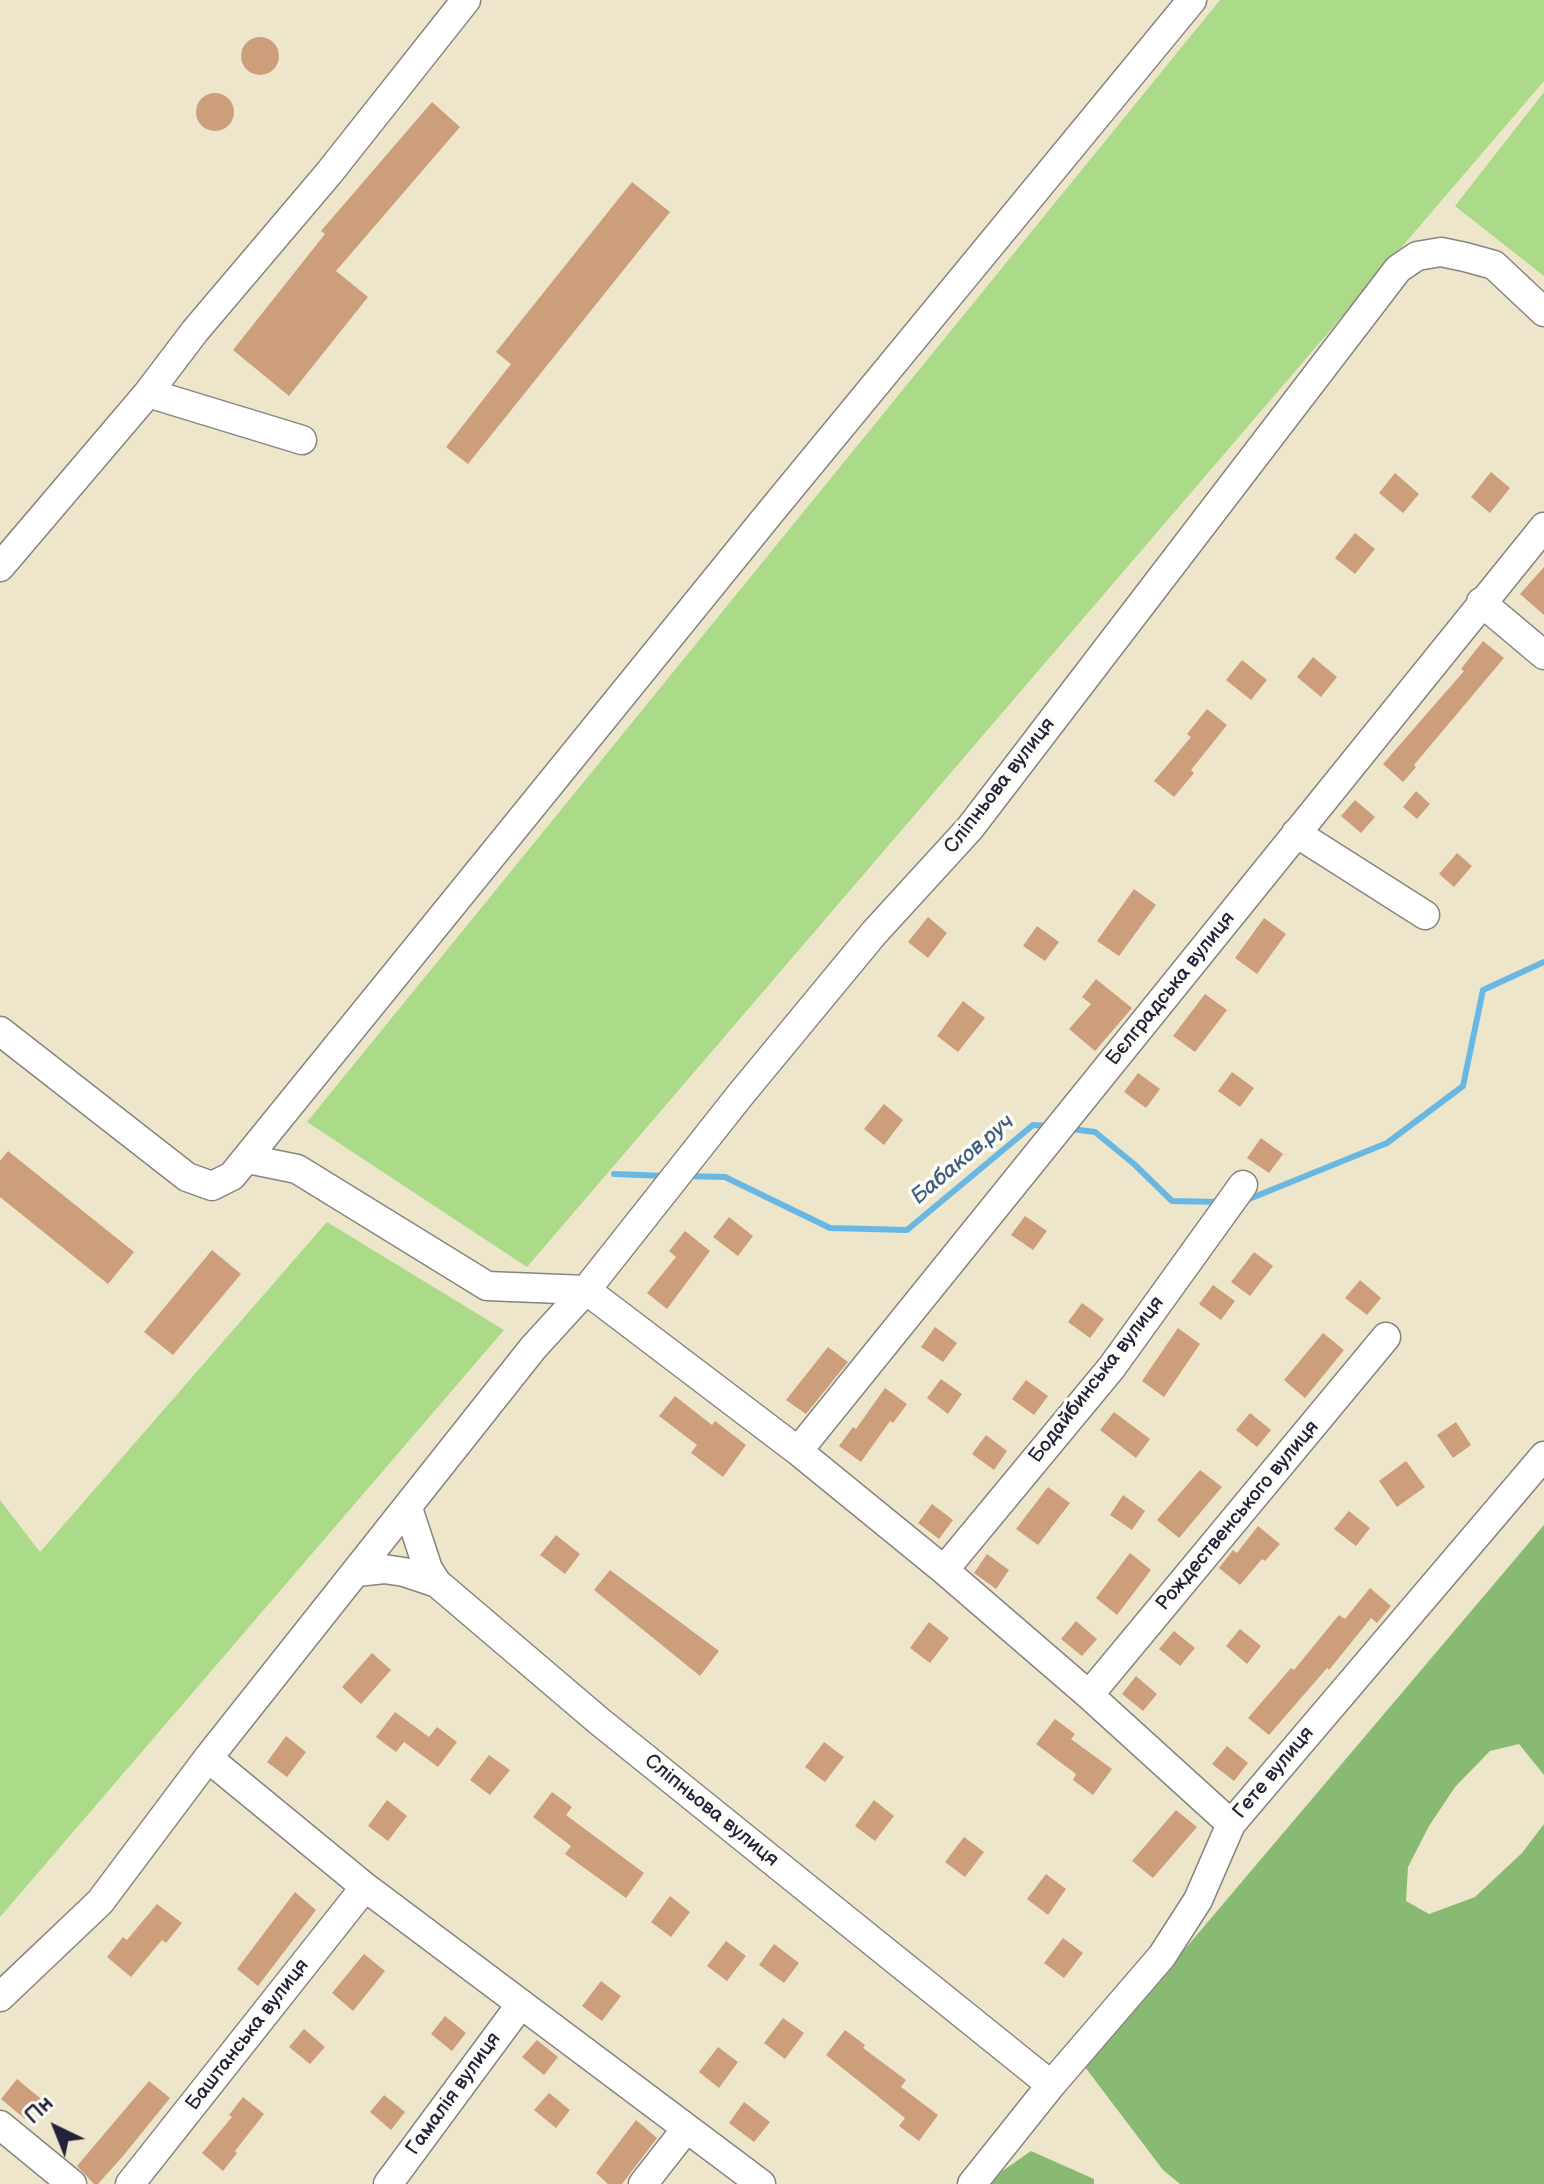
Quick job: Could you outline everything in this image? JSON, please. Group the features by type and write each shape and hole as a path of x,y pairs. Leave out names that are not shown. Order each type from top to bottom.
{"street":[{"path":"0,567 329,173 466,0"},
{"path":"0,1031 187,1177 212,1186 232,1176 763,521 1192,0"},
{"name":"Сліпньова вулиця","path":"0,1997 100,1902 208,1758 533,1348 586,1290 874,933 970,828 1398,269 1417,256 1441,252 1494,265 1544,312"},
{"path":"148,393 302,440"},
{"name":"Бєлградська вулиця","path":"798,1451 1544,527"},
{"path":"1481,602 1544,655"},
{"path":"1296,833 1425,915"},
{"path":"248,1159 297,1169 383,1225 487,1286 586,1290 798,1451 944,1570 1089,1695 1231,1824"},
{"name":"Бодайбинська вулиця","path":"944,1570 1112,1367 1243,1185"},
{"name":"Рождественського вулиця","path":"1089,1695 1386,1337"},
{"name":"Гете вулиця","path":"972,2184 1051,2085 1162,1956 1198,1900 1231,1824 1544,1456"},
{"name":"Сліпньова вулиця","path":"408,1508 428,1569 437,1583 599,1721 1051,2085"},
{"path":"357,1572 384,1569 437,1583"},
{"path":"208,1758 365,1887 761,2184"},
{"name":"Баштанська вулиця","path":"130,2184 365,1887"},
{"name":"Гамалія вулиця","path":"388,2184 521,2004"},
{"path":"0,2125 72,2184"},
{"path":"643,2184 686,2129"}],"green space":[{"path":"1220,0 1544,0 1544,81 527,1267 307,1122"},
{"path":"1544,92 1544,276 1455,206"},
{"path":"327,1222 504,1330 0,1917 0,1500 40,1552"},
{"path":"1544,1525 1544,1775 1519,1744 1490,1751 1455,1787 1429,1826 1408,1867 1406,1901 1429,1914 1475,1897 1522,1853 1544,1824 1544,2184 1180,2184 1163,2170 1085,2067"},
{"path":"1031,2151 1094,2179 1094,2184 991,2184 1001,2172"}],"building":[{"path":"260,37 273,43 279,56 273,69 260,75 247,69 241,56 247,43"},
{"path":"215,93 228,99 234,112 228,125 215,131 202,125 196,112 202,99"},
{"path":"432,102 460,127 336,271 368,297 289,396 233,350 325,234 321,231"},
{"path":"632,182 670,212 468,464 446,447 511,364 496,352"},
{"path":"1491,472 1510,488 1490,513 1471,497"},
{"path":"1395,473 1419,494 1403,513 1379,493"},
{"path":"1355,533 1375,549 1355,574 1335,558"},
{"path":"1544,567 1544,615 1520,594"},
{"path":"1483,641 1504,658 1403,782 1383,764 1464,671 1461,669"},
{"path":"1313,657 1337,677 1321,697 1297,677"},
{"path":"1242,660 1267,680 1251,700 1226,680"},
{"path":"1207,709 1227,725 1174,797 1154,781 1191,737 1187,734"},
{"path":"1416,791 1430,804 1417,819 1403,807"},
{"path":"1355,800 1375,817 1361,833 1341,816"},
{"path":"1457,853 1472,866 1454,887 1439,874"},
{"path":"1134,889 1156,905 1119,956 1097,941"},
{"path":"928,917 947,933 928,958 908,942"},
{"path":"1264,918 1286,934 1257,974 1235,958"},
{"path":"1037,926 1059,942 1045,961 1023,946"},
{"path":"1096,979 1132,1008 1095,1051 1069,1029 1091,1004 1082,997"},
{"path":"1205,994 1227,1010 1195,1052 1173,1036"},
{"path":"963,1001 985,1018 958,1052 937,1036"},
{"path":"1232,1072 1254,1088 1240,1107 1218,1091"},
{"path":"1138,1073 1160,1089 1146,1108 1124,1092"},
{"path":"884,1104 903,1120 884,1145 864,1129"},
{"path":"1261,1138 1283,1154 1269,1173 1247,1158"},
{"path":"8,1151 134,1252 108,1284 0,1197 0,1161"},
{"path":"1025,1216 1047,1231 1033,1250 1011,1235"},
{"path":"729,1217 753,1236 738,1256 713,1237"},
{"path":"685,1231 710,1251 667,1309 647,1293 676,1257 669,1251"},
{"path":"212,1250 241,1274 173,1355 144,1332"},
{"path":"1254,1252 1273,1266 1250,1296 1231,1282"},
{"path":"1360,1280 1381,1298 1367,1315 1345,1298"},
{"path":"1213,1285 1235,1301 1221,1320 1199,1304"},
{"path":"1082,1303 1104,1319 1090,1338 1068,1322"},
{"path":"935,1327 957,1343 943,1362 921,1347"},
{"path":"1178,1328 1200,1344 1164,1397 1142,1381"},
{"path":"1323,1333 1344,1350 1305,1398 1284,1380"},
{"path":"828,1347 848,1362 806,1414 786,1400"},
{"path":"941,1379 962,1394 948,1414 927,1398"},
{"path":"1026,1380 1048,1396 1034,1415 1012,1399"},
{"path":"885,1388 907,1404 893,1423 890,1421 861,1462 839,1446 853,1427 856,1429"},
{"path":"675,1396 712,1425 715,1421 746,1445 723,1477 691,1453 697,1445 659,1416"},
{"path":"1114,1412 1150,1439 1136,1458 1100,1430"},
{"path":"1250,1413 1271,1430 1257,1447 1236,1430"},
{"path":"1456,1422 1471,1445 1453,1458 1437,1435"},
{"path":"986,1435 1007,1451 994,1470 972,1454"},
{"path":"1406,1461 1425,1487 1397,1507 1379,1481"},
{"path":"1200,1470 1222,1487 1179,1538 1157,1520"},
{"path":"1048,1487 1070,1503 1038,1545 1016,1529"},
{"path":"1123,1495 1145,1511 1132,1530 1110,1515"},
{"path":"932,1504 953,1520 939,1539 918,1523"},
{"path":"1349,1511 1370,1528 1356,1546 1334,1529"},
{"path":"1258,1526 1280,1544 1265,1561 1262,1559 1240,1585 1219,1568 1233,1550 1237,1553"},
{"path":"556,1535 580,1554 565,1574 540,1555"},
{"path":"1130,1553 1151,1570 1117,1615 1096,1598"},
{"path":"987,1554 1009,1570 996,1589 974,1573"},
{"path":"610,1570 719,1651 700,1676 594,1590"},
{"path":"1370,1588 1391,1606 1377,1623 1371,1618 1329,1670 1327,1668 1269,1735 1248,1718 1291,1668 1294,1670 1339,1615 1345,1619"},
{"path":"1076,1621 1097,1639 1082,1656 1061,1639"},
{"path":"929,1622 949,1638 930,1663 910,1648"},
{"path":"1240,1629 1261,1646 1247,1664 1226,1646"},
{"path":"1174,1631 1195,1648 1180,1666 1159,1649"},
{"path":"372,1653 391,1670 361,1704 342,1687"},
{"path":"1136,1676 1157,1694 1143,1711 1122,1694"},
{"path":"395,1712 429,1737 437,1727 457,1742 438,1767 404,1742 396,1752 376,1737"},
{"path":"1055,1719 1075,1734 1071,1739 1112,1769 1093,1795 1073,1780 1076,1774 1036,1744"},
{"path":"286,1736 306,1752 287,1777 267,1762"},
{"path":"824,1742 844,1757 825,1782 805,1767"},
{"path":"1227,1746 1248,1763 1234,1781 1212,1764"},
{"path":"489,1755 510,1770 490,1795 470,1780"},
{"path":"552,1792 572,1807 566,1815 644,1873 626,1898 565,1854 571,1846 533,1817"},
{"path":"387,1800 407,1816 388,1841 368,1826"},
{"path":"874,1800 894,1816 875,1841 855,1826"},
{"path":"1176,1810 1197,1827 1153,1878 1132,1861"},
{"path":"964,1837 984,1852 965,1877 945,1862"},
{"path":"1046,1874 1066,1889 1048,1915 1027,1899"},
{"path":"295,1892 316,1910 258,1986 237,1969"},
{"path":"670,1896 690,1912 671,1937 651,1922"},
{"path":"157,1904 182,1923 166,1943 162,1940 131,1977 107,1957 123,1937 127,1940"},
{"path":"1063,1938 1083,1953 1064,1978 1044,1963"},
{"path":"726,1941 746,1956 727,1981 707,1966"},
{"path":"774,1944 799,1963 784,1983 759,1965"},
{"path":"364,1954 385,1971 353,2011 332,1993"},
{"path":"601,1981 621,1996 602,2021 582,2006"},
{"path":"445,2016 466,2033 452,2051 431,2034"},
{"path":"783,2018 804,2033 785,2059 764,2043"},
{"path":"304,2029 325,2047 310,2064 289,2047"},
{"path":"845,2030 865,2045 863,2048 906,2080 901,2087 938,2115 919,2141 899,2126 905,2118 826,2055"},
{"path":"537,2040 558,2057 544,2075 522,2057"},
{"path":"718,2047 738,2062 719,2088 699,2072"},
{"path":"17,2079 41,2099 25,2119 1,2099"},
{"path":"149,2081 170,2098 123,2156 98,2184 94,2184 77,2166"},
{"path":"549,2093 570,2110 556,2128 534,2110"},
{"path":"384,2095 405,2112 391,2130 370,2112"},
{"path":"243,2097 264,2114 223,2171 202,2153 232,2117 229,2115"},
{"path":"744,2102 770,2122 754,2142 729,2123"},
{"path":"636,2120 657,2138 622,2184 608,2184 596,2173"}],"waterway":[{"name":"Бабаков.руч","path":"1244,1201 1387,1143 1463,1086 1483,990 1544,962"},
{"name":"Бабаков.руч","path":"685,1176 725,1177 830,1228 907,1230 1033,1125 1048,1126"},
{"name":"Бабаков.руч","path":"1071,1129 1095,1132 1172,1201 1221,1202"},
{"name":"Бабаков.руч","path":"614,1174 666,1176"}]}
